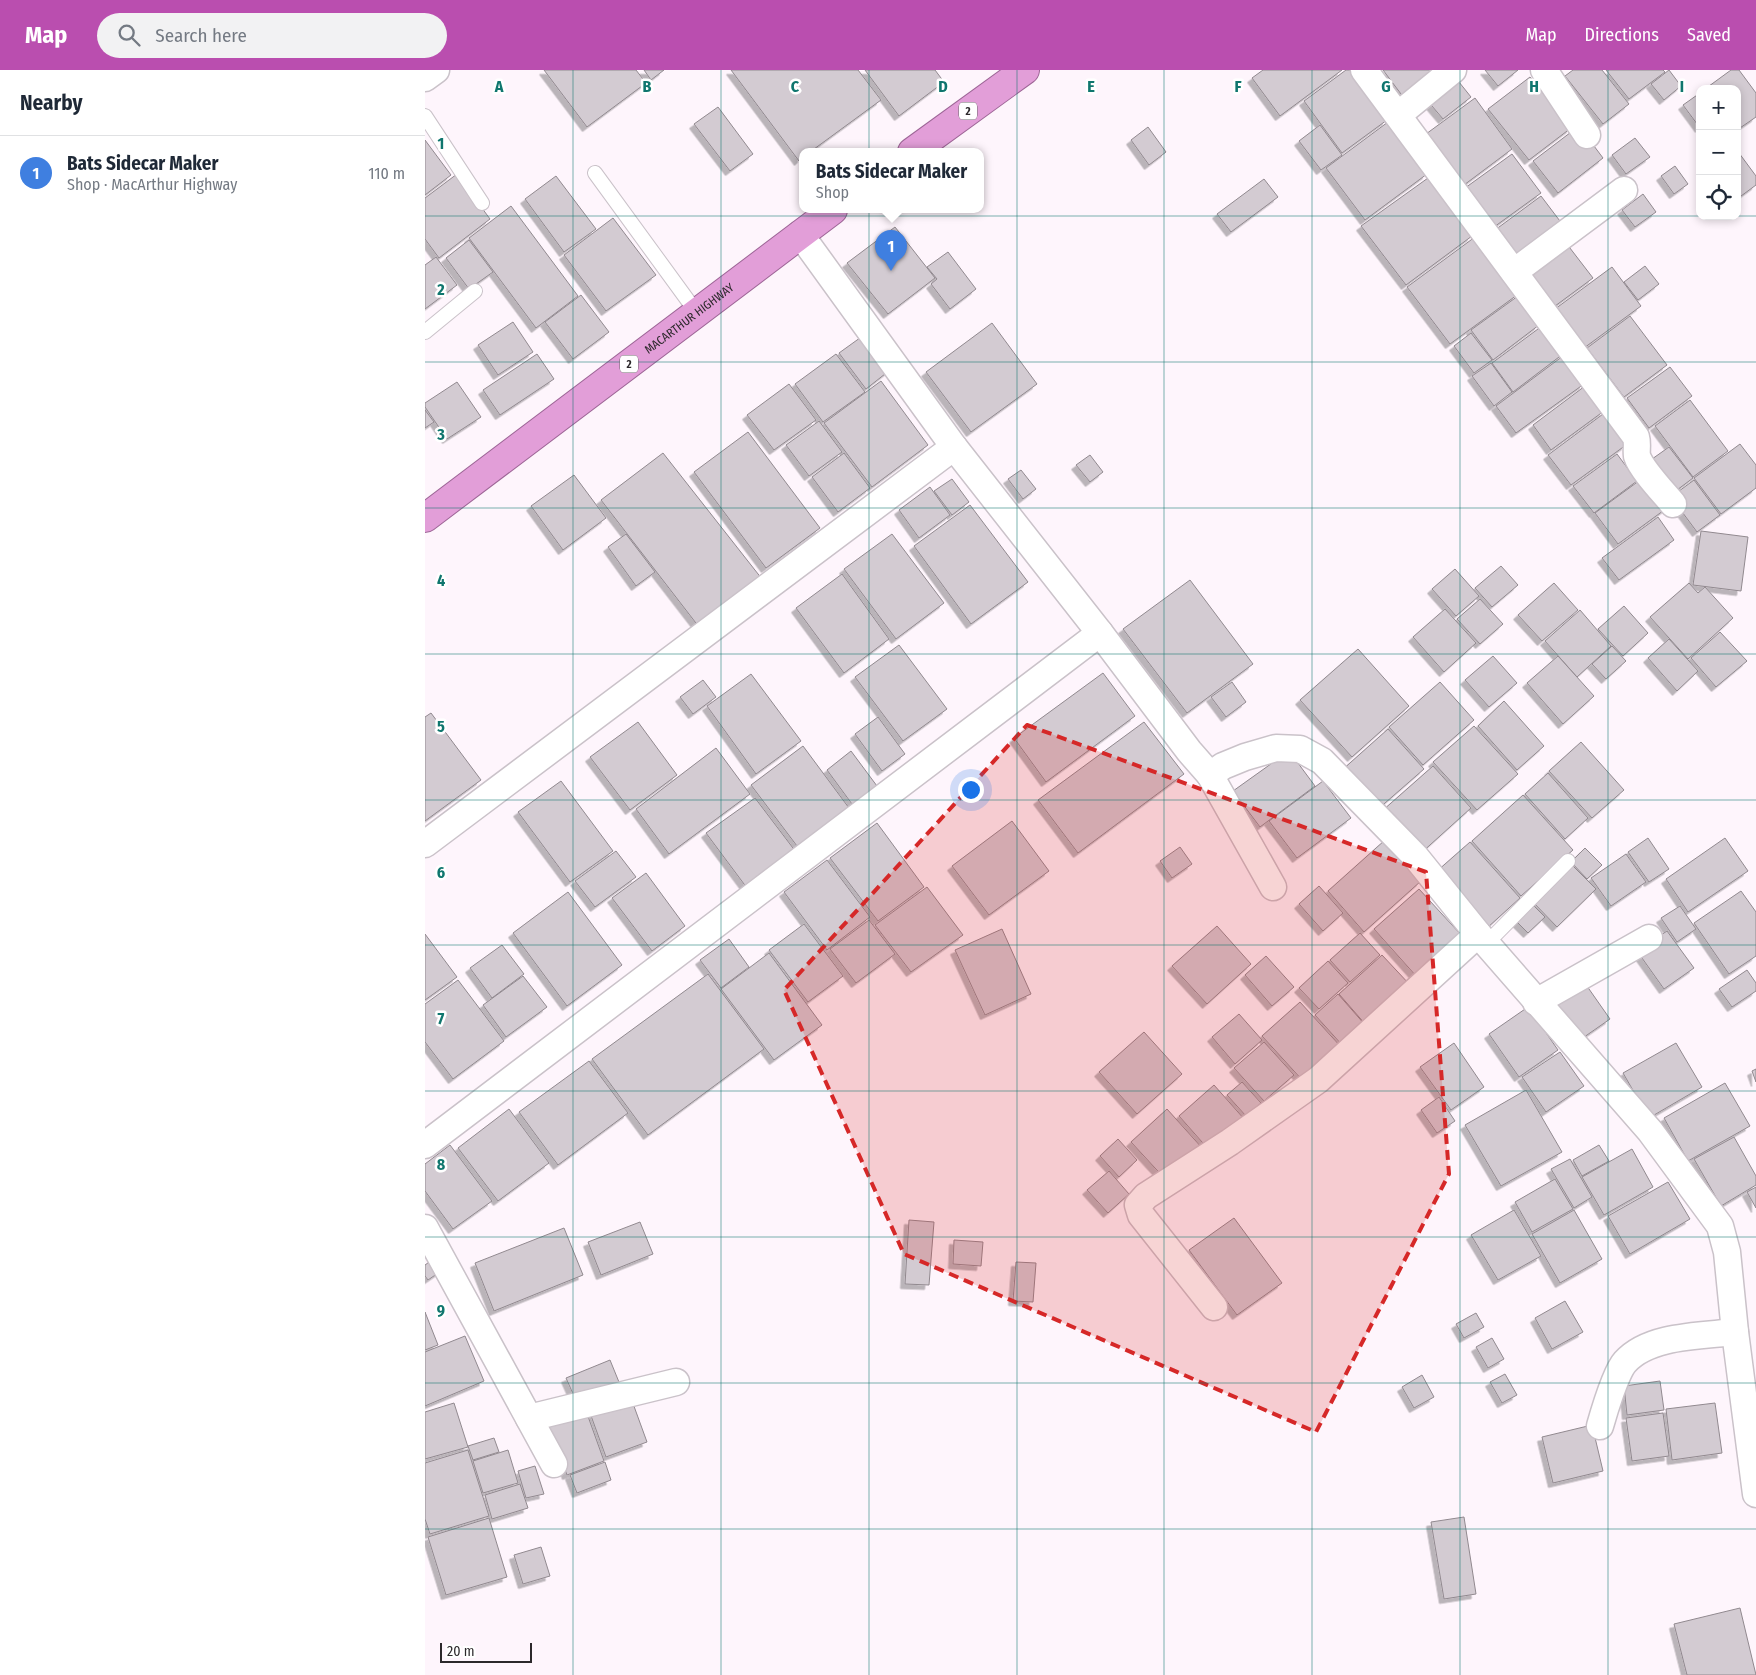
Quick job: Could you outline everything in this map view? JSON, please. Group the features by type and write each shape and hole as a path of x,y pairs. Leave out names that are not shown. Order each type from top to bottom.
{"highway":[{"name":"2","path":"918,148 1025,70"},
{"name":"MACARTHUR HIGHWAY","path":"425,518 829,213"}],"street":[{"path":"425,78 436,70"},
{"path":"1364,70 1637,437 1639,446 1637,453 1640,462 1673,504"},
{"path":"1398,115 1453,70"},
{"path":"1543,70 1587,135"},
{"path":"1514,272 1624,190"},
{"path":"800,234 954,447 1100,633 1189,751 1210,775 1273,887"},
{"path":"425,844 954,447"},
{"path":"425,1145 1100,633"},
{"path":"1210,775 1223,766 1237,760 1276,748 1300,749 1322,761 1415,856 1482,939 1650,1131 1719,1226 1727,1252 1735,1332 1756,1494"},
{"path":"1536,1002 1649,938"},
{"path":"1214,1307 1141,1215 1138,1205 1146,1196 1230,1142 1318,1080 1482,939"},
{"path":"425,1228 554,1464"},
{"path":"1600,1426 1610,1395 1624,1363 1638,1351 1667,1340 1735,1332"},
{"path":"529,1418 676,1382"}],"lane":[{"path":"425,116 482,203"},
{"path":"595,173 697,312"},
{"path":"425,332 475,291"},
{"path":"1482,939 1569,861"}],"highlighted area":[{"path":"1027,725 1426,872 1449,1174 1316,1432 904,1254 784,990"}],"building":[{"path":"544,70 636,70 646,83 587,127"},
{"path":"644,70 664,70 651,80"},
{"path":"731,70 858,70 881,100 815,148 799,148 799,161"},
{"path":"865,70 935,70 944,82 899,116"},
{"path":"1263,70 1342,70 1280,116 1252,78"},
{"path":"1346,70 1350,70 1387,120 1342,153 1304,101"},
{"path":"1383,70 1442,70 1404,98"},
{"path":"1485,70 1518,70 1498,86"},
{"path":"1573,70 1602,70 1629,104 1603,124 1565,76"},
{"path":"1606,70 1663,70 1665,72 1629,99"},
{"path":"1669,70 1681,86 1664,100 1651,84"},
{"path":"1731,70 1739,70 1756,93 1756,117 1741,127 1741,85 1710,85"},
{"path":"1455,77 1471,97 1443,119 1426,99"},
{"path":"1530,77 1571,128 1529,160 1488,109"},
{"path":"1696,96 1696,123 1683,105"},
{"path":"1475,98 1512,149 1464,185 1426,134"},
{"path":"718,107 753,154 730,171 694,124"},
{"path":"1388,122 1427,174 1365,220 1326,168"},
{"path":"1320,125 1342,155 1321,170 1299,141"},
{"path":"1579,126 1603,158 1558,193 1533,161"},
{"path":"1148,127 1166,152 1149,165 1131,140"},
{"path":"1635,138 1650,157 1626,174 1612,155"},
{"path":"425,140 451,175 425,195"},
{"path":"1512,154 1541,193 1494,227 1465,188"},
{"path":"1741,156 1756,176 1756,185 1741,196"},
{"path":"1675,166 1688,184 1674,194 1661,176"},
{"path":"457,174 490,219 439,258 425,239 425,198"},
{"path":"556,176 596,229 564,252 525,199"},
{"path":"1428,178 1472,236 1406,285 1361,226"},
{"path":"1264,179 1278,197 1231,232 1217,214"},
{"path":"1643,194 1656,212 1635,227 1622,210"},
{"path":"1541,196 1566,229 1520,264 1495,230"},
{"path":"511,206 578,296 536,328 469,238"},
{"path":"613,218 656,275 606,311 564,255"},
{"path":"895,227 935,278 888,314 847,263"},
{"path":"1475,237 1517,295 1450,344 1407,287"},
{"path":"1563,239 1593,278 1551,309 1522,269"},
{"path":"469,240 493,272 469,289 446,258"},
{"path":"948,252 976,289 950,309 931,284 937,279 927,267"},
{"path":"436,257 457,285 425,309 425,265"},
{"path":"1645,266 1659,284 1638,300 1624,282"},
{"path":"1612,267 1641,306 1584,348 1555,309"},
{"path":"581,295 609,332 573,359 545,322"},
{"path":"1518,296 1539,325 1493,360 1471,330"},
{"path":"1630,316 1667,365 1624,397 1587,348"},
{"path":"513,322 533,352 498,375 478,345"},
{"path":"992,323 1037,384 971,432 926,372"},
{"path":"1542,326 1563,354 1513,392 1492,363"},
{"path":"1471,333 1492,360 1474,373 1454,346"},
{"path":"864,335 890,370 866,389 839,353"},
{"path":"537,354 554,379 500,415 483,390"},
{"path":"836,354 865,392 823,422 795,384"},
{"path":"1563,356 1584,384 1516,433 1496,406"},
{"path":"1491,363 1512,392 1494,406 1472,376"},
{"path":"1670,367 1692,396 1649,428 1627,398"},
{"path":"881,381 928,445 872,487 824,423"},
{"path":"457,382 481,417 447,439 425,407 425,403"},
{"path":"789,384 816,420 774,450 747,415"},
{"path":"1585,386 1604,411 1551,450 1533,425"},
{"path":"1690,400 1728,451 1693,477 1655,426"},
{"path":"425,410 434,422 425,428"},
{"path":"1603,414 1626,445 1571,485 1548,455"},
{"path":"819,421 842,452 809,476 786,445"},
{"path":"748,432 820,528 766,568 694,472"},
{"path":"1740,444 1756,465 1756,488 1721,514 1694,478"},
{"path":"1669,447 1693,478 1669,496 1645,464"},
{"path":"663,453 762,579 699,627 601,500"},
{"path":"844,453 870,488 838,512 812,477"},
{"path":"1617,454 1637,481 1594,513 1573,486"},
{"path":"1090,455 1103,472 1090,482 1076,465"},
{"path":"1021,470 1036,489 1023,499 1008,479"},
{"path":"574,475 606,518 563,550 531,506"},
{"path":"1647,475 1671,505 1618,544 1595,513"},
{"path":"952,479 969,502 952,515 934,491"},
{"path":"1694,480 1720,515 1697,532 1671,497"},
{"path":"930,487 950,515 919,538 899,510"},
{"path":"970,505 1028,582 971,624 914,546"},
{"path":"1658,517 1674,540 1619,580 1602,558"},
{"path":"1701,531 1748,537 1741,591 1693,585"},
{"path":"626,534 655,572 636,586 608,547"},
{"path":"892,534 944,603 896,639 844,569"},
{"path":"1501,566 1518,585 1492,607 1475,588"},
{"path":"1455,569 1479,596 1456,616 1432,589"},
{"path":"842,574 889,639 844,673 796,608"},
{"path":"1190,580 1253,664 1187,713 1123,629"},
{"path":"1554,583 1578,610 1542,641 1518,615"},
{"path":"1689,583 1698,593 1705,587 1733,618 1688,659 1650,617"},
{"path":"1480,599 1503,624 1480,644 1457,619"},
{"path":"1624,606 1648,633 1623,656 1598,629"},
{"path":"1445,609 1476,643 1444,672 1413,637"},
{"path":"1580,610 1611,646 1577,677 1545,641"},
{"path":"1720,632 1747,661 1716,687 1691,658"},
{"path":"1669,639 1698,671 1677,691 1648,658"},
{"path":"899,645 947,709 903,741 855,677"},
{"path":"1612,646 1626,661 1606,679 1592,664"},
{"path":"1358,649 1409,706 1352,757 1300,700"},
{"path":"1493,656 1517,683 1489,707 1465,680"},
{"path":"1558,656 1594,696 1563,724 1527,683"},
{"path":"1103,673 1135,716 1046,782 1014,738"},
{"path":"751,674 801,741 756,774 707,706"},
{"path":"703,680 716,697 693,714 680,697"},
{"path":"1232,682 1246,702 1226,717 1211,697"},
{"path":"1440,682 1474,720 1423,765 1389,727"},
{"path":"1504,701 1544,746 1517,770 1478,726"},
{"path":"431,713 481,780 425,821 425,717"},
{"path":"878,717 905,754 882,771 855,734"},
{"path":"638,722 677,775 630,810 590,757"},
{"path":"1144,722 1184,774 1078,853 1038,800"},
{"path":"1474,726 1518,774 1477,810 1433,762"},
{"path":"1388,729 1424,769 1377,810 1341,771"},
{"path":"1581,742 1624,790 1592,818 1549,771"},
{"path":"803,746 849,808 797,846 751,785"},
{"path":"716,748 750,794 669,854 636,809"},
{"path":"851,751 877,786 852,804 827,770"},
{"path":"1289,751 1315,786 1260,827 1233,791"},
{"path":"1433,766 1471,808 1420,854 1382,811"},
{"path":"1548,773 1588,818 1565,839 1525,794"},
{"path":"561,781 613,851 570,882 518,812"},
{"path":"1323,781 1351,818 1297,858 1269,821"},
{"path":"1523,795 1573,850 1521,896 1472,841"},
{"path":"755,798 796,852 747,888 706,833"},
{"path":"1012,821 1049,871 989,915 952,866"},
{"path":"877,823 924,887 878,921 830,858"},
{"path":"1648,838 1669,869 1649,882 1628,852"},
{"path":"1725,838 1748,871 1688,912 1666,879"},
{"path":"1385,840 1421,881 1364,932 1328,891"},
{"path":"1470,842 1520,898 1487,928 1436,872"},
{"path":"1180,847 1192,864 1172,878 1160,861"},
{"path":"1585,848 1602,865 1587,879 1571,862"},
{"path":"616,851 636,877 595,907 575,881"},
{"path":"1626,854 1646,882 1611,906 1591,878"},
{"path":"827,860 870,917 827,950 784,892"},
{"path":"1570,863 1596,889 1557,927 1532,901"},
{"path":"646,873 685,926 652,951 612,898"},
{"path":"1319,886 1343,913 1323,931 1299,904"},
{"path":"927,887 963,935 911,972 875,925"},
{"path":"1419,889 1463,937 1417,977 1374,929"},
{"path":"1741,891 1756,912 1756,956 1729,974 1694,923"},
{"path":"568,892 622,965 567,1006 513,933"},
{"path":"1531,903 1545,917 1528,933 1514,919"},
{"path":"1680,906 1696,929 1677,942 1661,918"},
{"path":"869,920 895,954 856,983 830,949"},
{"path":"804,924 843,976 808,1002 769,950"},
{"path":"1217,926 1251,964 1207,1004 1172,966"},
{"path":"1002,929 1031,994 985,1015 955,950"},
{"path":"1667,931 1694,968 1664,989 1637,951"},
{"path":"1360,933 1380,955 1350,982 1330,960"},
{"path":"425,934 457,977 425,1000"},
{"path":"729,939 749,967 721,988 700,960"},
{"path":"502,945 524,974 492,998 470,968"},
{"path":"769,953 822,1025 774,1060 721,989"},
{"path":"1382,955 1411,986 1366,1025 1339,994"},
{"path":"1266,956 1294,987 1272,1006 1245,975"},
{"path":"1328,961 1348,983 1319,1009 1299,988"},
{"path":"1747,970 1756,983 1756,991 1732,1007 1719,989"},
{"path":"708,974 764,1049 648,1135 592,1059"},
{"path":"523,976 547,1007 506,1037 483,1005"},
{"path":"1582,979 1610,1019 1577,1042 1549,1001"},
{"path":"458,980 504,1041 453,1079 425,1042 425,1004"},
{"path":"1338,994 1366,1026 1343,1046 1315,1015"},
{"path":"1300,1002 1342,1048 1304,1082 1262,1036"},
{"path":"1528,1007 1558,1050 1519,1077 1489,1034"},
{"path":"1239,1014 1262,1040 1235,1064 1212,1037"},
{"path":"1144,1032 1182,1074 1137,1114 1099,1072"},
{"path":"1264,1042 1294,1075 1264,1101 1234,1068"},
{"path":"1454,1043 1484,1087 1451,1110 1420,1067"},
{"path":"1676,1043 1702,1087 1649,1118 1623,1073"},
{"path":"1560,1052 1584,1086 1546,1112 1522,1077"},
{"path":"589,1061 628,1113 558,1165 519,1112"},
{"path":"1756,1069 1756,1082 1752,1071"},
{"path":"1242,1082 1261,1103 1246,1116 1227,1095"},
{"path":"1725,1083 1750,1126 1688,1161 1664,1118"},
{"path":"1214,1085 1245,1120 1210,1151 1179,1116"},
{"path":"1526,1090 1562,1152 1501,1186 1465,1125"},
{"path":"1439,1097 1455,1121 1437,1133 1421,1110"},
{"path":"509,1109 549,1163 498,1201 458,1148"},
{"path":"1167,1109 1203,1149 1167,1181 1131,1142"},
{"path":"1734,1137 1756,1176 1756,1185 1721,1206 1694,1159"},
{"path":"1118,1139 1137,1160 1119,1177 1100,1156"},
{"path":"450,1145 492,1201 453,1229 425,1191 425,1164"},
{"path":"1599,1145 1609,1161 1582,1176 1573,1160"},
{"path":"1632,1149 1653,1187 1604,1215 1582,1177"},
{"path":"1570,1159 1592,1197 1574,1208 1551,1169"},
{"path":"1109,1171 1129,1194 1108,1213 1087,1190"},
{"path":"1555,1179 1573,1209 1532,1232 1515,1202"},
{"path":"1668,1182 1690,1219 1630,1254 1608,1216"},
{"path":"1756,1187 1756,1208 1747,1192"},
{"path":"1514,1210 1541,1256 1498,1280 1471,1235"},
{"path":"1574,1210 1602,1259 1560,1283 1532,1234"},
{"path":"1234,1218 1282,1283 1237,1315 1189,1250"},
{"path":"909,1220 934,1222 929,1285 905,1284"},
{"path":"640,1222 653,1254 601,1275 588,1242"},
{"path":"564,1228 583,1275 494,1311 475,1263"},
{"path":"954,1240 983,1242 981,1266 953,1264"},
{"path":"432,1260 441,1271 428,1280 425,1276 425,1265"},
{"path":"1016,1262 1036,1263 1033,1302 1013,1301"},
{"path":"1565,1301 1583,1332 1552,1349 1535,1318"},
{"path":"425,1312 438,1345 425,1350"},
{"path":"1476,1313 1484,1327 1464,1338 1456,1324"},
{"path":"465,1336 484,1381 425,1406 425,1352"},
{"path":"1492,1338 1504,1359 1488,1368 1476,1347"},
{"path":"610,1360 621,1387 578,1405 566,1378"},
{"path":"1505,1374 1517,1395 1502,1403 1490,1382"},
{"path":"1422,1375 1434,1397 1414,1408 1402,1387"},
{"path":"1660,1381 1664,1410 1627,1415 1624,1386"},
{"path":"631,1398 647,1442 606,1457 590,1413"},
{"path":"454,1403 468,1447 425,1459 425,1412"},
{"path":"1715,1403 1722,1453 1672,1460 1666,1409"},
{"path":"585,1408 604,1461 567,1475 547,1422"},
{"path":"1663,1413 1669,1456 1632,1461 1626,1418"},
{"path":"1592,1425 1603,1471 1553,1483 1542,1437"},
{"path":"494,1438 499,1452 473,1460 468,1446"},
{"path":"468,1450 489,1516 430,1534 425,1519 425,1463"},
{"path":"508,1450 518,1483 483,1493 473,1461"},
{"path":"605,1462 611,1480 577,1493 570,1475"},
{"path":"535,1466 544,1494 526,1498 518,1471"},
{"path":"520,1484 528,1508 492,1519 485,1495"},
{"path":"1464,1517 1476,1594 1444,1599 1431,1522"},
{"path":"489,1518 507,1577 446,1595 428,1537"},
{"path":"541,1547 550,1576 523,1584 514,1555"},
{"path":"1740,1608 1756,1675 1687,1675 1674,1624"}],"place":[{"name":"Bats Sidecar Maker","path":"891,271"}]}
